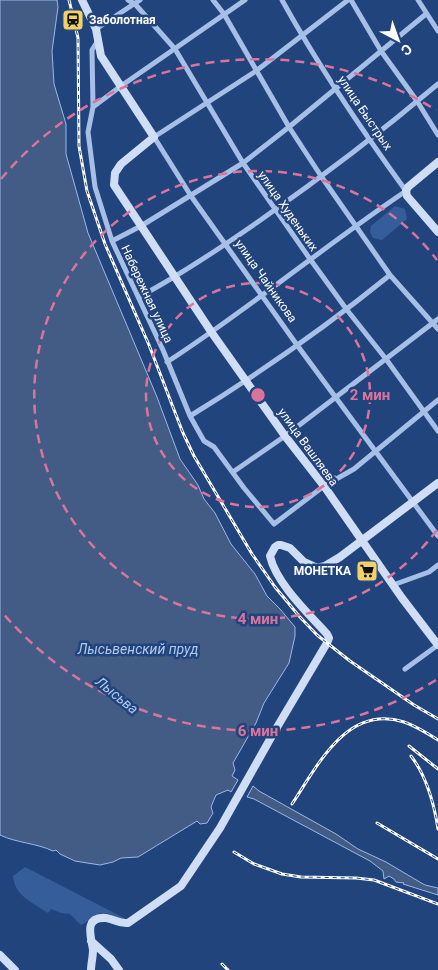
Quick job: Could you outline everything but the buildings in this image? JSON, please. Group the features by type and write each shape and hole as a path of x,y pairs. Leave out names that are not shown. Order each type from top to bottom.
{"street":[{"path":"82,0 96,29 140,0"},
{"name":"улица Худеньких","path":"128,0 135,4 174,49 243,163 347,310 386,359 438,431"},
{"path":"213,0 224,14 289,127 321,176 390,275 436,321 438,329"},
{"path":"93,107 245,0"},
{"name":"улица Быстрых","path":"282,0 334,90 406,191 407,196 438,232"},
{"path":"154,137 256,71 350,0 381,51 418,101 438,135"},
{"path":"418,0 438,31"},
{"path":"112,241 141,226 243,163 426,14"},
{"name":"улица Чайникова","path":"96,29 101,56 191,196 297,345 438,536"},
{"name":"Набережная улица","path":"97,42 92,50 93,107 88,132 95,187 112,241 139,297 190,416 204,441 214,447 274,524 324,486"},
{"path":"139,297 175,278 276,209 369,140 438,84"},
{"name":"улица Вашляева","path":"154,137 122,164 115,173 114,185 212,333 285,436 324,486 392,585 438,645"},
{"path":"167,362 212,333 356,225 406,191 408,187 438,162"},
{"path":"190,416 247,381 347,310 390,275"},
{"path":"232,472 285,436 436,321"},
{"path":"324,486 354,469 438,400"},
{"path":"90,970 93,951 89,932 90,926 94,922 106,918 122,924 128,923 181,886 220,828 327,643 329,638 327,634 294,596 275,570 270,556 272,550 278,545 286,546 304,562 317,568 326,566 438,483"},
{"path":"392,585 429,572 438,566"},
{"path":"405,669 438,645"},
{"path":"91,940 111,959 119,970"},
{"path":"0,955 15,970"}],"shaded area":[{"path":"395,206 405,209 407,219 382,240 373,238 370,232 371,226"},
{"path":"25,867 124,918 124,920 103,913 95,915 81,925 70,914 51,909 48,913 25,898 14,883 13,876"}],"water":[{"name":"Лысьвенский пруд","path":"0,0 57,0 58,7 52,51 54,84 66,124 66,154 88,233 157,397 180,459 198,485 204,499 215,513 231,544 255,574 267,596 295,627 289,663 264,703 256,723 233,763 235,770 232,776 238,780 231,792 228,790 216,795 211,807 213,813 207,823 200,824 197,821 138,857 121,858 100,865 75,861 56,850 53,851 0,835"},
{"path":"253,786 336,834 358,849 386,862 425,885 438,888 438,895 396,882 389,876 384,879 383,871 370,861 247,797"}],"railway":[{"path":"69,0 78,38 79,146 87,191 105,244 194,456 252,554 275,587 299,616 317,635 350,661 414,705 438,719"},
{"path":"292,804 312,772 336,742 350,730 366,722 384,719 404,722 438,740"},
{"path":"409,746 438,769"},
{"path":"411,756 417,764 429,791 438,829"},
{"path":"377,823 438,859"},
{"path":"234,852 254,864 282,874 301,877 374,880 438,904"},
{"path":"222,964 228,970"}],"place":[{"name":"Заболотная","path":"73,20"},
{"name":"МОНЕТКА","path":"367,571"}],"water label":[{"name":"Лысьва","path":"117,695"}]}
